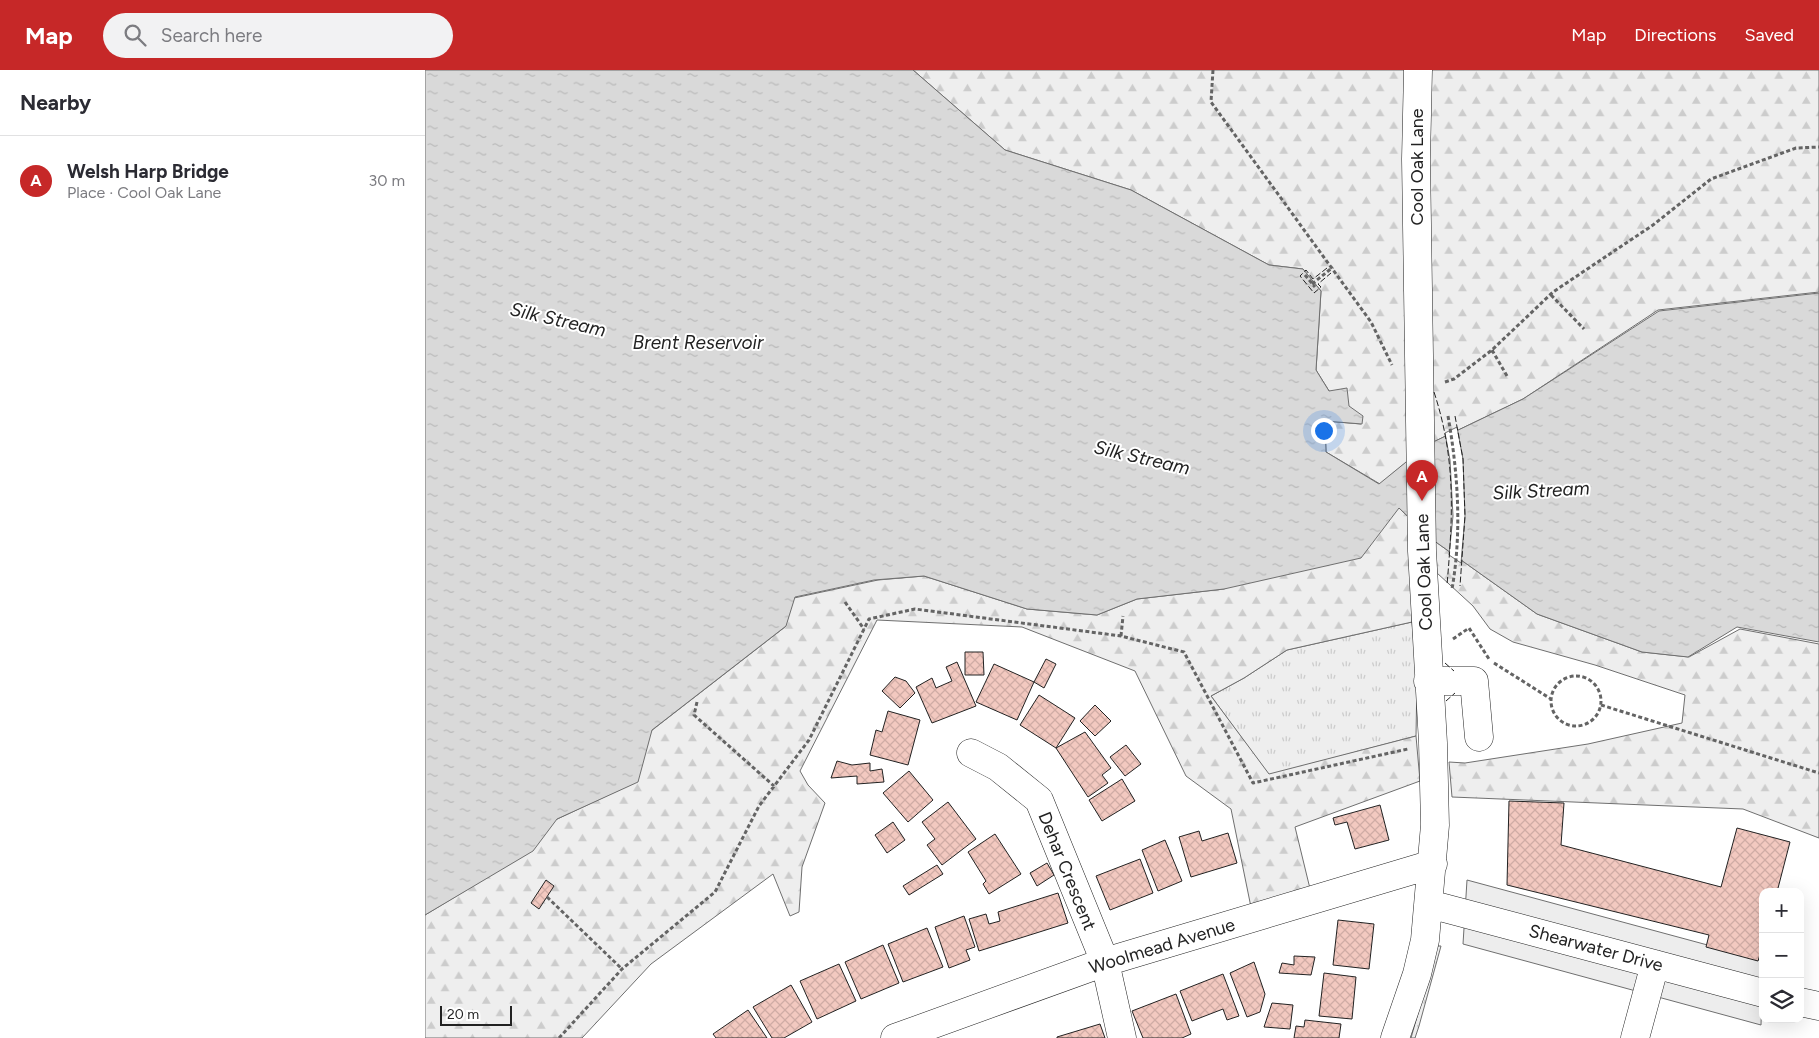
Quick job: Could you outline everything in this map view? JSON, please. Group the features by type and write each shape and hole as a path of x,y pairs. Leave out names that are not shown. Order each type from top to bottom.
{"street":[{"name":"Cool Oak Lane","path":"1395,1038 1417,974 1425,940 1435,826 1433,744 1422,551 1416,159 1418,70"},
{"path":"1428,681 1474,681 1479,737"},
{"name":"Dehar Crescent","path":"971,753 997,767 1039,800 1105,962 1122,1038"},
{"name":"Woolmead Avenue","path":"895,1038 1105,962 1433,864"},
{"name":"Shearwater Drive","path":"1429,904 1759,992"},
{"path":"1635,1038 1655,964"},
{"path":"1804,1003 1819,1006"}],"path":[{"path":"1213,70 1211,102 1333,267 1371,322 1394,369"},
{"path":"1441,384 1454,379 1492,350 1551,295 1653,225 1711,179 1796,148 1819,147"},
{"path":"1305,275 1313,285 1333,267"},
{"path":"1551,295 1584,329"},
{"path":"1492,350 1507,376"},
{"path":"1448,417 1456,460 1458,516 1452,585"},
{"path":"845,602 864,629"},
{"path":"559,1038 623,969 715,892 759,806 809,740 869,619 915,609 1121,636 1184,652 1253,783 1433,744"},
{"path":"1121,636 1123,616"},
{"path":"1448,642 1469,628 1491,661 1551,698"},
{"path":"1579,676 1587,678 1599,689 1601,705 1593,720 1577,726 1561,721 1555,715 1551,698 1557,684 1563,679 1579,676"},
{"path":"697,702 694,715 775,786"},
{"path":"1601,705 1819,773"},
{"path":"547,897 623,969"}],"green space":[{"path":"913,70 1819,70 1819,292 1658,310 1523,399 1427,445 1380,484 1326,452 1325,421 1361,424 1349,406 1329,391 1316,370 1321,291 1303,269 1269,265 1131,190 1005,150"},
{"path":"1399,508 1411,520 1412,622 1287,650 1244,678 1211,696 1269,774 1416,736 1420,781 1295,827 1313,901 1253,917 1231,809 1186,776 1135,671 1022,627 877,620 800,771 808,785 825,803 802,867 799,912 790,916 773,874 651,964 582,1038 425,1038 425,915 531,851 553,821 636,782 651,731 785,627 794,598 878,580 924,576 1027,609 1097,615 1137,599 1224,589"},
{"path":"1433,540 1537,614 1642,652 1689,657 1740,629 1819,644 1819,838 1743,809 1452,797 1449,762 1465,763 1588,744 1682,723 1685,695 1595,665 1513,642 1490,629 1473,606 1437,573"},
{"path":"1412,622 1417,677 1416,736 1269,775 1211,696 1244,678 1287,650"},
{"path":"1437,946 1441,946 1419,1026 1415,1038 1411,1038"}],"shaded area":[{"path":"1467,880 1759,959 1759,1023 1761,1025 1463,944"}],"water":[{"name":"Brent Reservoir","path":"425,70 913,70 1005,150 1131,190 1269,265 1303,269 1321,291 1316,370 1329,391 1347,388 1349,406 1363,416 1362,424 1325,421 1326,452 1379,484 1427,445 1523,399 1659,311 1819,293 1819,642 1737,627 1688,657 1642,652 1537,614 1433,540 1399,508 1361,558 1224,589 1137,599 1097,615 1027,609 924,576 874,580 795,597 786,626 652,730 638,782 557,819 533,851 425,915"}],"pier":[{"path":"1457,427 1463,459 1465,516 1461,563 1449,555 1453,516 1450,460 1445,433"}],"building":[{"path":"965,652 983,652 984,675 965,675"},
{"path":"1046,659 1056,664 1044,688 1034,682"},
{"path":"957,662 976,706 932,723 916,687 932,678 936,688 952,681 946,667"},
{"path":"994,664 1034,682 1017,720 976,702"},
{"path":"895,677 906,681 915,693 900,708 882,691"},
{"path":"1039,695 1075,718 1056,748 1020,725"},
{"path":"1095,705 1111,721 1095,736 1080,721"},
{"path":"888,711 920,720 908,765 870,755 876,730 882,732"},
{"path":"1085,732 1111,768 1102,775 1108,783 1088,797 1056,748"},
{"path":"1126,745 1141,764 1125,776 1110,757"},
{"path":"837,761 852,765 870,763 870,771 882,769 884,782 857,784 857,776 831,778"},
{"path":"909,771 933,800 908,822 883,793"},
{"path":"1122,779 1135,801 1102,821 1089,800"},
{"path":"1509,801 1564,803 1561,845 1721,887 1737,828 1790,842 1778,888 1759,888 1758,961 1706,947 1709,935 1507,885"},
{"path":"948,802 976,839 942,865 927,845 935,839 922,822"},
{"path":"1380,805 1389,840 1355,849 1347,822 1335,825 1333,818"},
{"path":"893,822 905,840 887,853 875,835"},
{"path":"1199,831 1202,841 1228,833 1237,863 1191,877 1179,837"},
{"path":"995,834 1021,874 989,894 983,884 986,881 968,852"},
{"path":"1165,840 1182,881 1158,891 1142,850"},
{"path":"1140,859 1153,893 1110,910 1096,876"},
{"path":"1047,863 1054,875 1037,886 1030,873"},
{"path":"937,865 943,874 909,895 903,886"},
{"path":"546,880 554,886 539,909 531,903"},
{"path":"1058,893 1068,923 979,951 969,919 986,914 989,924 1000,921 998,912"},
{"path":"964,916 975,947 966,950 970,960 949,968 935,927"},
{"path":"1338,920 1374,924 1369,969 1333,965"},
{"path":"927,928 943,967 903,982 888,944"},
{"path":"883,945 899,983 861,999 845,962"},
{"path":"1294,956 1315,957 1311,975 1279,973 1282,963 1294,965"},
{"path":"1254,962 1265,994 1260,1012 1247,1017 1230,973"},
{"path":"839,964 856,1001 817,1019 800,981"},
{"path":"1324,973 1356,977 1352,1019 1319,1016"},
{"path":"1223,974 1239,1016 1227,1020 1223,1009 1192,1021 1180,991"},
{"path":"791,985 812,1022 784,1038 772,1038 753,1007"},
{"path":"1176,994 1191,1034 1182,1038 1143,1038 1132,1011"},
{"path":"1272,1003 1293,1005 1290,1029 1264,1027"},
{"path":"748,1010 767,1038 716,1038 713,1034"},
{"path":"1305,1020 1341,1024 1339,1038 1294,1038 1296,1026 1304,1027"},
{"path":"1100,1024 1105,1038 1057,1038 1057,1037"}],"fence":[{"path":"1327,268 1313,279 1306,270 1300,276 1314,293 1321,287 1318,284 1331,273"},
{"path":"1434,392 1446,441 1451,487 1451,535 1447,585"},
{"path":"1455,416 1463,459 1465,516 1460,586"},
{"path":"1445,663 1454,671"},
{"path":"1446,701 1455,693"}],"place":[{"name":"Welsh Harp Bridge","path":"1422,501"}],"water label":[{"name":"Silk Stream","path":"558,319"},
{"name":"Silk Stream","path":"1142,457"},
{"name":"Silk Stream","path":"1541,490"}]}
